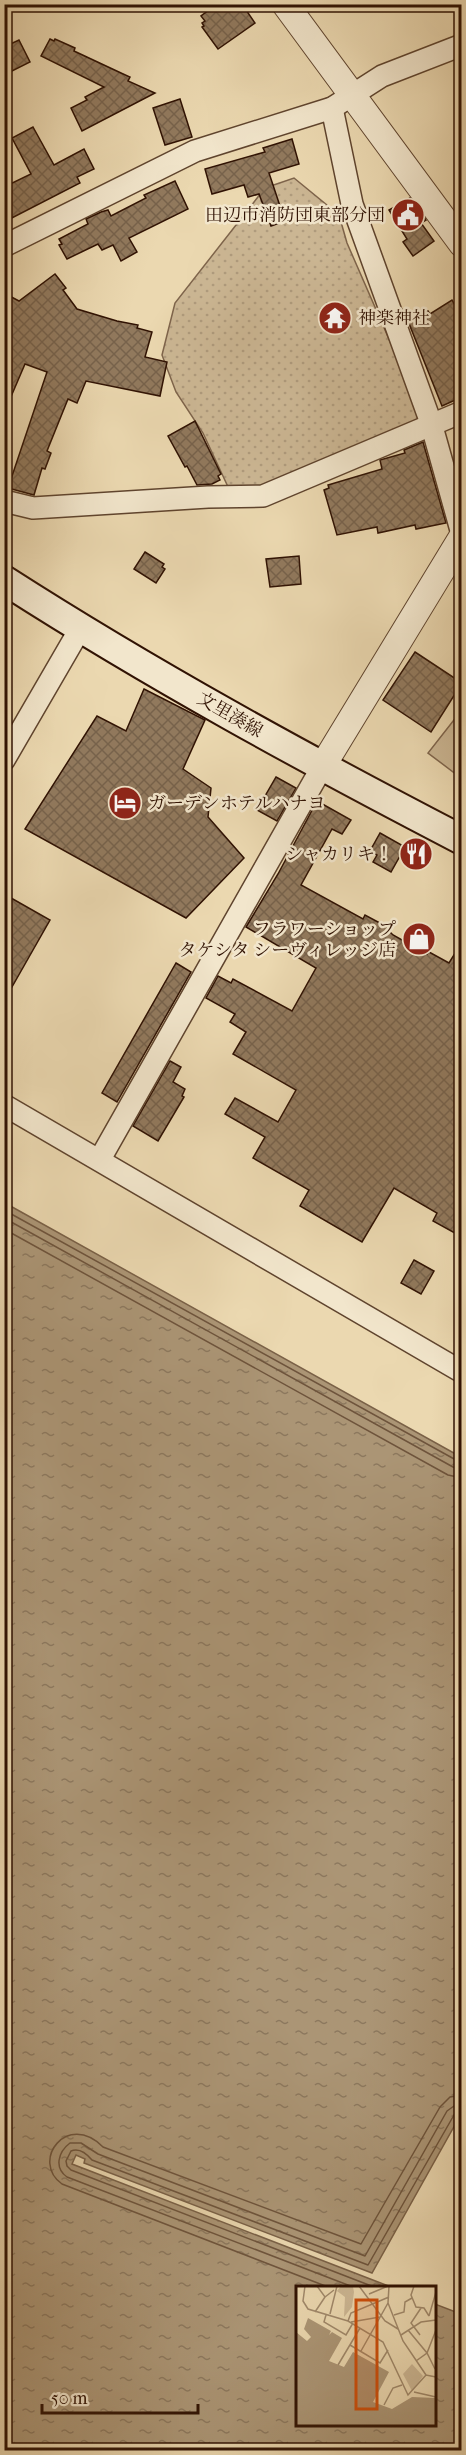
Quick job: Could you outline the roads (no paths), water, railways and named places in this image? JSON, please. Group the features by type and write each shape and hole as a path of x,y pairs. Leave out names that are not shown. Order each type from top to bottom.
{"main road":[{"name":"文里湊線","path":"4,580 80,629 322,767 462,840"}],"street":[{"path":"294,9 343,102 462,244"},
{"path":"4,246 195,151 343,102 382,76 462,45"},
{"path":"100,1159 322,767 462,535 431,423 352,204 343,102"},
{"path":"4,501 33,508 208,497 263,496 431,423 462,412"},
{"path":"4,760 80,629"},
{"path":"4,1105 462,1372"}],"water":[{"path":"5,1203 461,1457 461,2114 372,2273 84,2163 85,2159 76,2155 72,2164 388,2286 296,2286 296,2425 436,2425 436,2304 461,2314 461,2450 5,2450"}],"place":[{"name":"田辺市消防団東部分団","path":"408,215"},
{"name":"神楽神社","path":"335,318"},
{"name":"ガーデンホテルハナヨ","path":"125,803"},
{"name":"シャカリキ！","path":"416,854"},
{"name":"フラワーショップ タケシタ シーヴィレッジ店","path":"419,939"}]}
